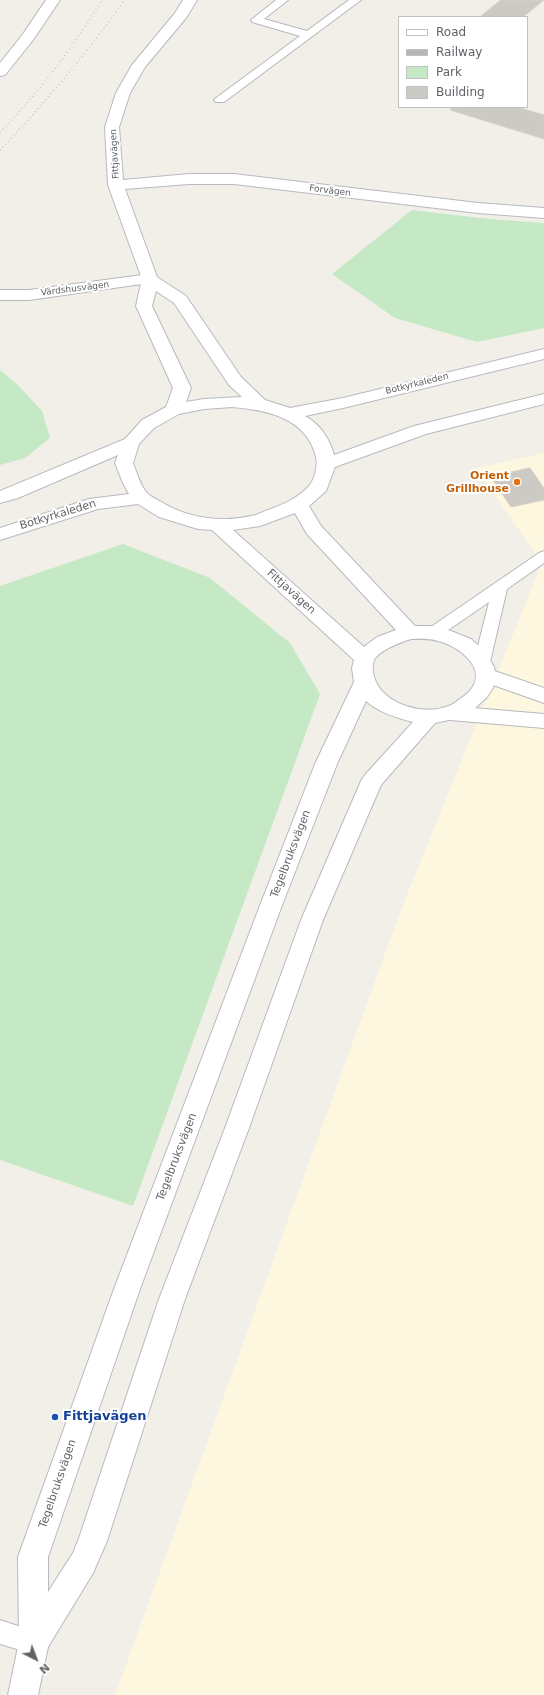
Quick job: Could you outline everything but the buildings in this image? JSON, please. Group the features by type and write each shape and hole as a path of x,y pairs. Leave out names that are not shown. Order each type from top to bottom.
{"street":[{"path":"1,70 28,37 52,0"},
{"name":"Fittjavägen","path":"150,279 116,185 112,127 123,93 139,65 181,15 190,0"},
{"name":"Forvägen","path":"116,185 189,179 234,180 478,208 544,214"},
{"path":"174,410 182,388 144,306 150,279 180,300 235,381 259,404"},
{"name":"Värdshusvägen","path":"0,295 29,295 150,279"},
{"name":"Botkyrkaleden","path":"289,414 343,403 544,354"},
{"path":"327,464 420,430 544,399"},
{"name":"Botkyrkaleden","path":"232,402 259,404 289,414 306,424 322,443 327,464 319,487 299,505 253,522 217,525 198,523 166,513 141,498 132,483 124,463 131,443 148,424 174,410 204,404 232,402"},
{"name":"Botkyrkaleden","path":"0,498 131,443"},
{"name":"Botkyrkaleden","path":"0,534 96,503 141,498"},
{"path":"299,505 314,530 410,632"},
{"name":"Fittjavägen","path":"217,525 365,659"},
{"path":"544,696 484,668 471,649 453,638 433,633 410,632 385,640 371,650 365,659 362,673 364,683 373,697 389,708 408,715 440,715 544,721"},
{"path":"440,715 466,707 483,689 484,668"},
{"name":"Tegelbruksvägen","path":"23,1695 34,1642 33,1557 128,1289 270,908 326,764 364,683"},
{"name":"Tegelbruksvägen","path":"34,1642 83,1563 93,1541 172,1299 237,1128 312,920 372,781 440,715"}],"lane":[{"path":"283,0 256,20 309,35"},
{"path":"220,100 356,0"},
{"path":"433,633 544,556"},
{"path":"484,668 500,587"},
{"path":"0,1632 34,1642"}],"shaded area":[{"path":"544,453 544,1695 115,1695 404,902 542,563 476,468"}],"green space":[{"path":"412,210 489,219 544,223 544,328 477,342 395,318 332,274"},
{"path":"0,370 18,385 42,411 50,438 25,458 0,465"},
{"path":"123,544 210,578 290,643 320,694 133,1206 0,1160 0,586"}],"railway":[{"path":"0,132 55,69 102,0"},
{"path":"0,150 65,77 125,0"}],"place":[{"name":"Orient Grillhouse","path":"517,482"},
{"name":"Fittjavägen","path":"55,1417"}]}
